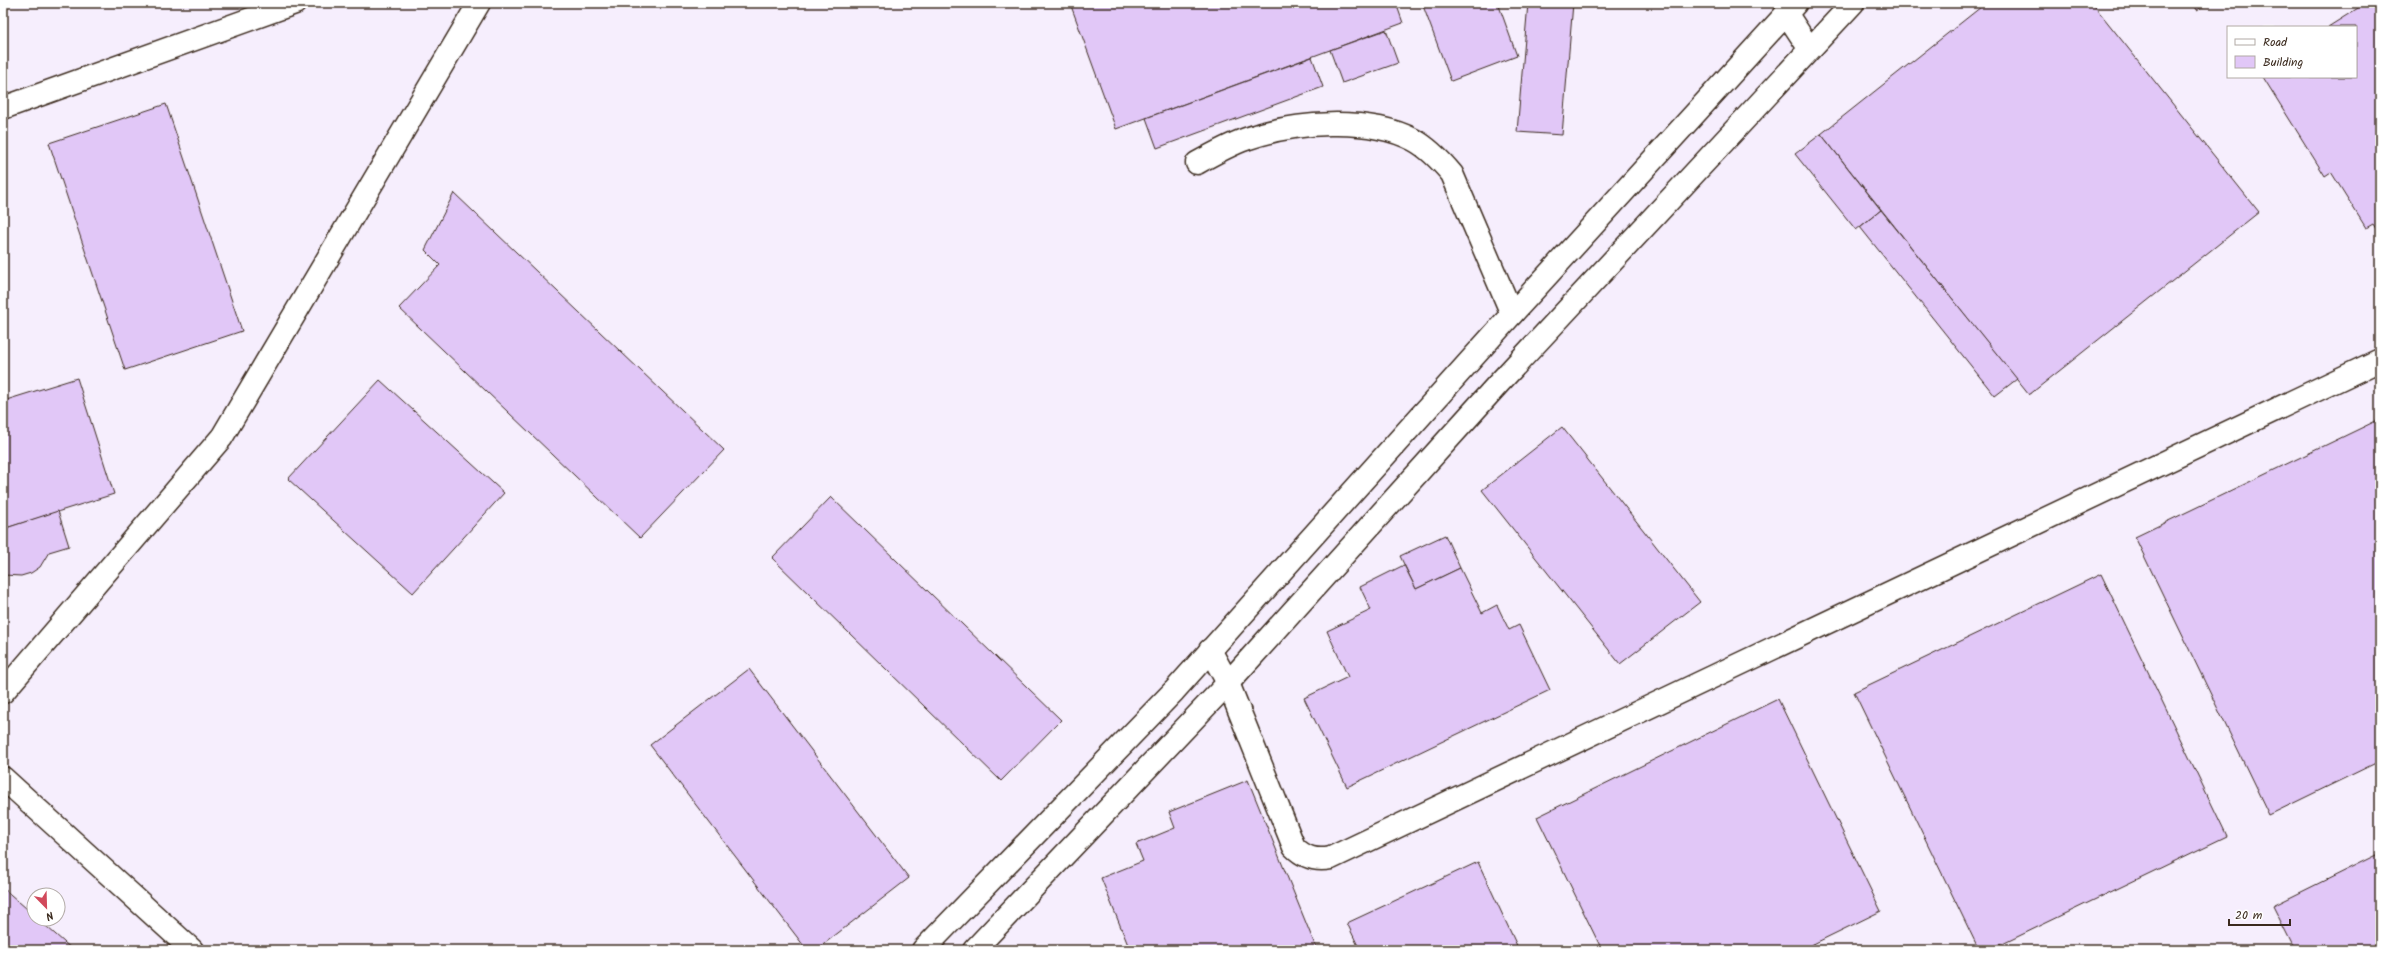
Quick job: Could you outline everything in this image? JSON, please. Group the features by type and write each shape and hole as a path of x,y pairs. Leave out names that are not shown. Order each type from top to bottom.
{"street":[{"path":"3,108 295,3"},
{"path":"3,692 222,437 479,3"},
{"path":"974,950 1228,683 1499,383 1852,3"},
{"path":"923,950 1174,691 1790,6 1809,48"},
{"path":"1197,163 1246,139 1300,126 1325,124 1362,126 1386,130 1414,140 1441,161 1452,174 1512,314"},
{"path":"1210,650 1228,683 1294,847 1310,858 1331,858 2380,360"},
{"path":"3,778 192,950"}],"shaded area":[{"path":"3,3 2380,3 2380,950 3,950"}],"building":[{"path":"1070,3 1396,3 1403,23 1116,129"},
{"path":"1422,3 1498,3 1517,56 1451,81"},
{"path":"1528,3 1573,3 1562,135 1517,132"},
{"path":"1986,3 2092,3 2259,212 2029,395 1821,134"},
{"path":"2193,3 2209,3 2197,10"},
{"path":"2366,3 2380,3 2380,235 2373,224 2366,228 2331,172 2325,176 2264,78 2357,78 2357,26 2330,26"},
{"path":"1386,30 1398,63 1342,83 1330,50"},
{"path":"1312,57 1323,87 1157,148 1146,118"},
{"path":"166,104 242,331 125,370 49,143"},
{"path":"1821,134 1881,210 1856,230 1795,154"},
{"path":"454,193 724,450 640,538 399,308 440,265 425,250"},
{"path":"1881,210 2017,379 1995,396 1860,227"},
{"path":"77,378 114,494 3,529 3,401"},
{"path":"380,380 504,493 413,593 288,479"},
{"path":"2380,419 2380,761 2269,815 2135,537"},
{"path":"1562,427 1700,602 1620,664 1482,490"},
{"path":"831,497 1061,720 1001,781 772,558"},
{"path":"58,511 69,546 49,552 40,567 31,573 21,576 3,575 3,529"},
{"path":"1445,535 1460,568 1416,589 1400,556"},
{"path":"1404,565 1416,589 1460,568 1482,613 1497,605 1509,630 1519,625 1550,690 1347,787 1304,698 1348,677 1327,631 1371,610 1360,587"},
{"path":"2101,574 2227,836 1990,950 1979,950 1854,692"},
{"path":"749,669 909,878 816,950 807,950 650,745"},
{"path":"1778,699 1881,911 1801,950 1602,950 1537,817"},
{"path":"1248,780 1317,950 1130,950 1101,878 1143,861 1136,844 1175,828 1169,812"},
{"path":"2380,853 2380,950 2295,950 2273,906"},
{"path":"1478,862 1519,950 1360,950 1347,923"},
{"path":"3,888 26,908 26,927 47,927 73,950 3,950"}]}
